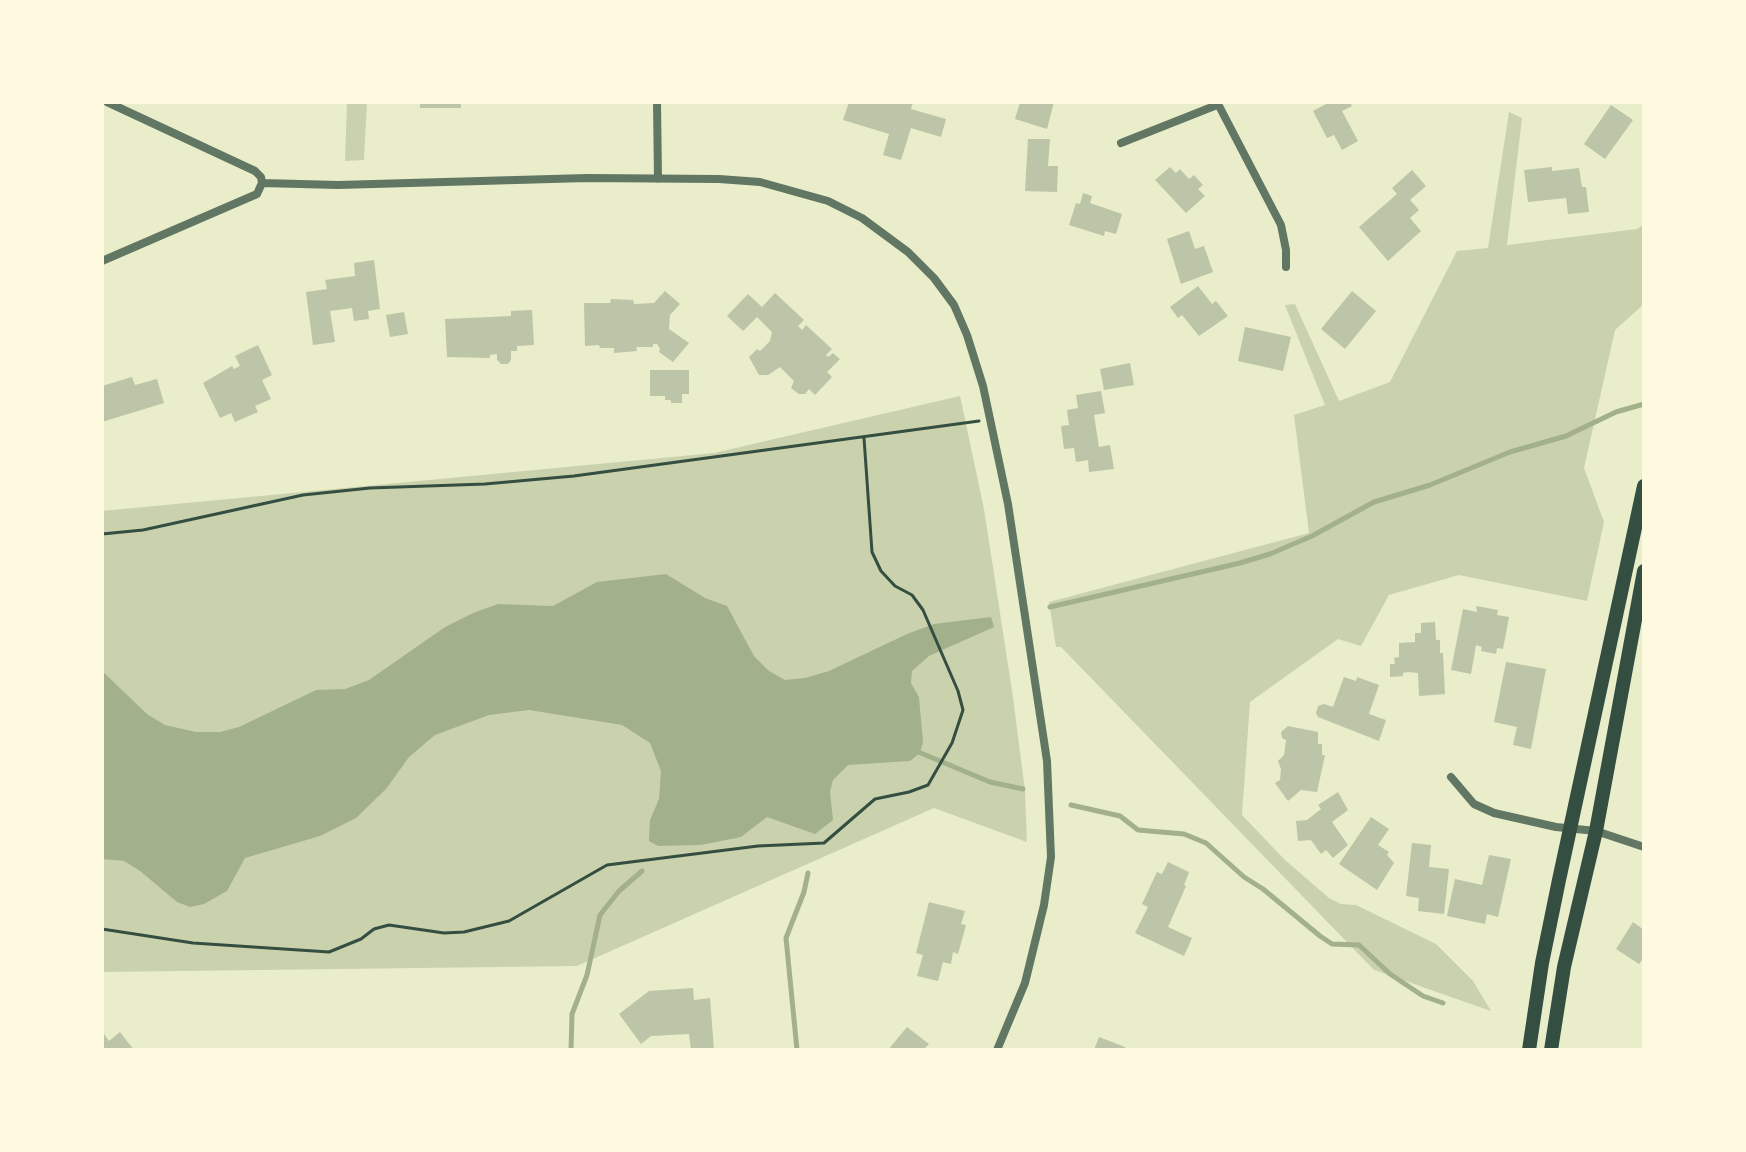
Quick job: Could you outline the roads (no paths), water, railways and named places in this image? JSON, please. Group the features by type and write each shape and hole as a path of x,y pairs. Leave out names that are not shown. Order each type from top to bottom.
{"main road":[{"path":"1529,1050 1542,963 1644,486"},
{"path":"1551,1050 1564,967 1596,831 1644,571"}],"street":[{"path":"102,261 257,194 261,180 255,171 107,102"},
{"path":"657,102 658,179"},
{"path":"1121,143 1217,104 1281,225 1286,267"},
{"path":"261,180 338,185 658,179 760,182 828,201 862,218 908,252 944,290 967,335 991,419 1038,692 1051,816 1051,857 1044,905 1025,983 997,1050"},
{"path":"1451,777 1464,796 1484,808 1512,818 1596,831 1644,847"}],"waterway":[{"path":"1050,607 1270,554 1312,536 1374,502 1430,485 1510,452 1566,436 1616,412 1644,404"},
{"path":"916,751 990,782 1023,789"},
{"path":"1071,805 1120,816 1138,830 1184,834 1206,843 1320,936 1332,944 1359,945 1390,974 1423,996 1443,1003"},
{"path":"571,1050 572,1014 587,975 600,915 619,891 642,871"},
{"path":"797,1050 786,938 808,873"}]}
